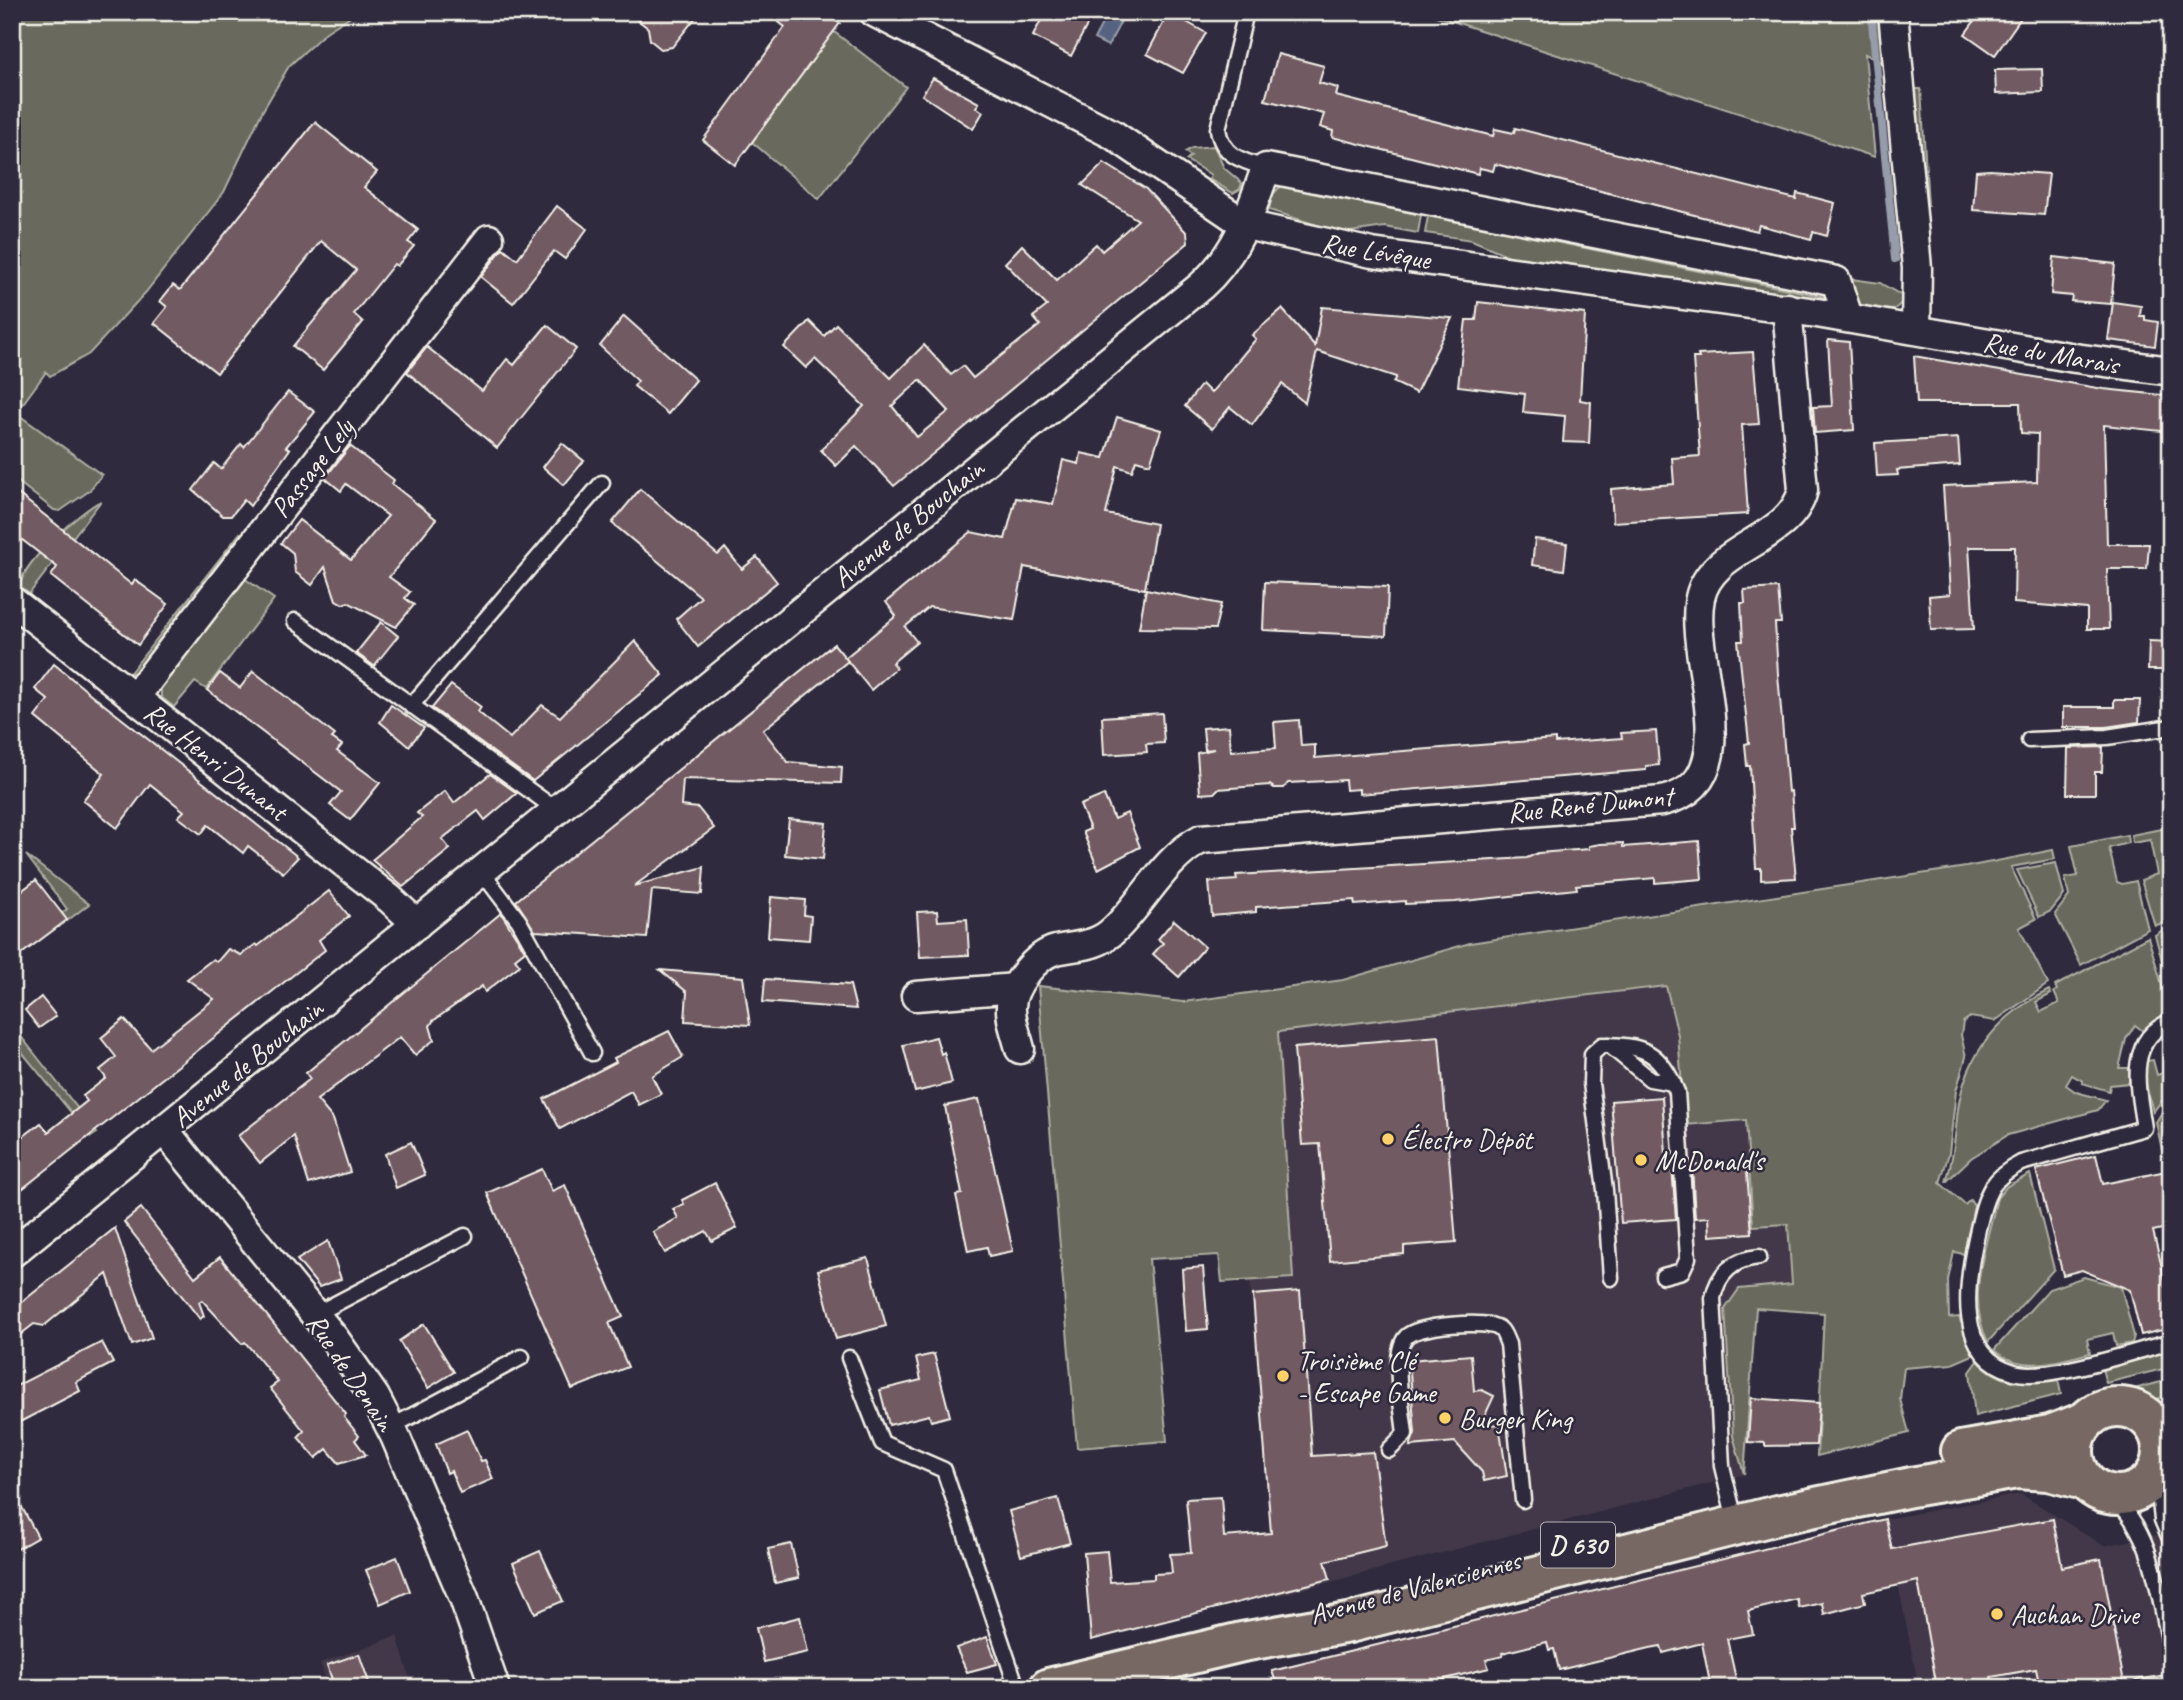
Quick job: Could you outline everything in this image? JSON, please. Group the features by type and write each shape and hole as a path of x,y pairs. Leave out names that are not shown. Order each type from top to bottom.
{"main road":[{"path":"2109,1408 2153,1408 2163,1457 2137,1492 2097,1488 2075,1461 2074,1447 2084,1422 2109,1408"},
{"name":"Avenue de Valenciennes","path":"1049,1688 1242,1642 1349,1623 1733,1516 1918,1459 2050,1435 2084,1422"},
{"name":"Avenue de Valenciennes","path":"1733,1516 2017,1469 2048,1471 2097,1488"}],"street":[{"name":"Rue Lévêque","path":"874,12 1112,134 1246,225 1373,253 1787,308 1924,331"},
{"path":"1893,12 1924,331"},
{"name":"Avenue de Bouchain","path":"12,1253 558,811 855,564 1201,286 1229,254 1246,225 1266,167"},
{"path":"1266,167 1836,281 1848,317"},
{"name":"Passage Lely","path":"135,697 489,239"},
{"name":"Rue René Dumont","path":"1016,988 1048,953 1085,946 1106,937 1183,852 1201,839 1662,801 1685,794 1693,788 1702,778 1710,756 1698,615 1702,590 1716,569 1786,519 1801,500 1803,490 1787,308"},
{"name":"Rue du Marais","path":"1924,331 2085,360 2171,371"},
{"name":"Rue Henri Dunant","path":"12,601 390,899 417,924"},
{"path":"916,996 1016,988 1010,1006 1020,1049"},
{"name":"Rue de Denain","path":"164,1130 363,1378 391,1427 464,1598 495,1688"}],"lane":[{"path":"1246,12 1218,129 1220,142 1228,152 1266,167"},
{"path":"411,706 603,482"},
{"path":"295,621 558,811"},
{"path":"2029,740 2107,737 2171,727"},
{"path":"482,872 519,921 592,1052"},
{"path":"2171,1021 2157,1028 2140,1050 2137,1079 2144,1128 2021,1163 2008,1170 1992,1187 1973,1252 1968,1298 1971,1328 1978,1347 1996,1364 2016,1373 2053,1372 2171,1342"},
{"path":"1611,1278 1603,1178 1591,1083 1592,1054 1602,1045 1632,1045 1658,1057 1677,1091 1688,1258 1682,1271 1663,1276"},
{"path":"1609,1045 1650,1079 1674,1083"},
{"path":"314,1315 465,1236"},
{"path":"1733,1516 1722,1466 1713,1298 1727,1269 1746,1258 1759,1257"},
{"path":"1390,1450 1405,1434 1398,1354 1405,1337 1419,1328 1486,1324 1501,1329 1508,1344 1523,1500"},
{"path":"391,1427 522,1357"},
{"path":"849,1358 882,1443 944,1470 1017,1688"},
{"path":"2163,1457 2162,1520 2171,1541"},
{"path":"2097,1488 2138,1527 2149,1554 2170,1640"},
{"path":"2160,1599 2171,1585"},
{"path":"2140,1688 2171,1683"}],"shaded area":[{"path":"1666,986 1678,1035 1685,1125 1804,1116 1824,1313 1756,1308 1746,1474 1276,1596 1250,1281 1292,1278 1278,1032"},
{"path":"2021,1494 2104,1546 2171,1532 2171,1688 1919,1688 1885,1519"},
{"path":"397,1636 413,1688 329,1688 320,1663"}],"green space":[{"path":"12,12 357,12 326,32 289,66 262,112 224,192 146,292 89,354 50,376 46,372 16,413 102,475 89,491 60,511 54,510 12,477"},
{"path":"1424,12 1887,12 1908,260 1901,260 1884,63 1865,54 1875,157"},
{"path":"833,31 906,87 819,199 752,142"},
{"path":"1908,89 1921,89 1928,206 1922,206"},
{"path":"1214,146 1224,168 1242,183 1240,189 1233,193 1209,179 1211,175 1186,160 1191,156 1185,152 1192,148"},
{"path":"1282,185 1421,215 1418,233 1385,227 1343,233 1269,210 1272,195"},
{"path":"1428,216 1831,298 1830,303 1514,258 1472,240 1425,233"},
{"path":"1844,278 1880,283 1904,297 1901,304 1891,310 1879,311 1859,307"},
{"path":"101,501 29,594 21,588 28,567 39,554 80,515"},
{"path":"240,533 246,538 138,671 129,674"},
{"path":"241,576 274,599 206,689 195,682 174,707 161,697 161,683"},
{"path":"2171,827 2171,919 2155,926 2141,880 2157,874 2150,840 2132,843 2131,835"},
{"path":"2127,835 2128,843 2109,848 2117,882 2122,884 2136,881 2148,929 2081,965 2055,914 2069,896 2065,878 2078,876 2071,846"},
{"path":"2053,850 2055,859 2011,867 2036,919 2019,928 2048,984 1995,1021 1970,1017 1963,1022 1961,1035 1966,1057 1956,1091 1949,1153 1940,1183 1965,1205 1970,1200 1974,1206 1964,1254 1954,1252 1948,1280 1949,1318 1959,1317 1973,1355 1952,1364 1904,1368 1900,1399 1909,1433 1817,1456 1824,1313 1756,1308 1744,1474 1733,1436 1725,1309 1739,1289 1792,1284 1788,1224 1753,1226 1746,1120 1685,1125 1678,1035 1666,986 1278,1032 1293,1278 1222,1282 1219,1255 1149,1259 1167,1441 1077,1448 1038,986 1183,1002 1343,980 1470,943 1966,867"},
{"path":"26,855 89,904 67,921 62,913 67,909"},
{"path":"2056,863 2064,895 2051,911 2039,917 2017,870"},
{"path":"2171,925 2171,993 2155,935"},
{"path":"2148,937 2170,1012 2143,1031 2135,1025 2126,1039 2119,1068 2129,1068 2129,1083 2110,1085 2109,1091 2082,1083 2083,1081 2072,1075 2066,1085 2076,1092 2106,1100 2098,1110 2008,1135 1971,1158 1946,1182 1953,1155 1962,1089 1977,1054 1988,1038 2015,1011 2031,1000 2049,990 2051,994 2036,1002 2041,1012 2059,1003 2054,992 2057,990 2055,986"},
{"path":"12,1025 97,1133 91,1137 12,1040"},
{"path":"2153,1060 2157,1075 2163,1073 2167,1077 2163,1079 2167,1094 2153,1112 2145,1080 2146,1061"},
{"path":"2170,1099 2171,1157 2162,1150 2156,1122"},
{"path":"2030,1174 2054,1269 1988,1342 1981,1325 1978,1289 1997,1198 2007,1186"},
{"path":"2084,1277 2121,1287 2134,1336 2132,1343 2116,1346 2113,1333 2087,1339 2090,1353 2040,1364 2017,1362 1994,1350 2049,1289"},
{"path":"2171,1351 2171,1367 2106,1383 2102,1369"},
{"path":"1978,1361 2006,1379 2036,1382 2058,1379 2061,1394 1975,1416 1970,1372"},
{"path":"2165,1381 2171,1396 2151,1400 2126,1397 2126,1391"}],"water":[{"path":"1108,12 1126,12 1108,46 1094,39"}],"building":[{"path":"627,12 700,12 672,47 661,49 650,40 648,28"},
{"path":"766,12 820,12 840,23 735,165 703,140 785,27"},
{"path":"1045,12 1094,12 1071,56 1033,36"},
{"path":"1169,12 1206,33 1183,73 1147,54"},
{"path":"1981,12 2025,12 1995,55 1965,34"},
{"path":"1278,54 1324,66 1319,83 1338,88 1336,96 1493,136 1495,129 1514,133 1515,128 1796,199 1797,193 1835,203 1827,236 1813,232 1811,239 1759,225 1757,231 1495,164 1493,171 1480,168 1478,174 1332,137 1333,131 1320,127 1324,114 1265,100"},
{"path":"2042,69 2043,92 1996,94 1995,70"},
{"path":"933,78 979,103 976,107 983,112 973,129 922,95"},
{"path":"315,122 377,172 364,187 418,230 408,242 414,246 397,266 394,264 354,314 363,322 323,370 293,346 356,270 321,241 217,373 154,323 167,307 160,301 173,285 180,290"},
{"path":"1104,163 1146,189 1187,233 1188,243 894,486 856,446 836,466 821,450 864,406 815,359 806,368 784,347 809,321 824,336 836,324 891,378 924,345 951,375 963,366 973,378 1040,325 1033,317 1047,306 1005,263 1022,245 1057,280 1096,244 1102,251 1138,220 1082,185","holes":["920,380 949,411 917,437 892,406"]},
{"path":"1976,171 2049,174 2044,215 1973,210"},
{"path":"557,206 587,229 565,259 554,251 513,303 481,277 503,248 517,259"},
{"path":"2054,257 2115,264 2111,304 2071,301 2072,296 2051,294"},
{"path":"1478,302 1585,314 1580,400 1591,402 1589,443 1563,442 1565,416 1523,412 1525,394 1458,386 1466,320 1476,320"},
{"path":"2113,302 2141,306 2140,316 2145,316 2145,320 2158,322 2155,346 2108,340"},
{"path":"1322,307 1452,318 1416,393 1393,382 1396,377 1317,351 1305,403 1282,384 1252,425 1230,407 1212,429 1185,406 1202,384 1211,393 1256,339 1252,335 1282,309 1315,346"},
{"path":"624,316 696,380 668,414 634,386 638,381 600,346"},
{"path":"547,325 576,349 497,448 407,372 427,347 482,391 507,359 514,365"},
{"path":"1828,340 1849,342 1854,430 1815,433 1813,407 1832,406"},
{"path":"1753,352 1759,424 1742,425 1748,514 1613,522 1611,489 1674,484 1672,458 1700,456 1693,358 1699,358 1698,355"},
{"path":"1914,356 2103,389 2171,396 2171,432 2104,425 2107,544 2149,544 2147,569 2107,569 2109,629 2087,629 2087,609 2014,603 2015,547 1969,547 1974,629 1931,630 1929,596 1950,594 1943,486 2037,482 2038,434 2021,433 2020,403 1917,403"},
{"path":"288,392 315,412 286,447 290,449 250,506 244,500 231,516 223,516 193,490 214,463 221,469 241,444 244,447"},
{"path":"1117,417 1161,430 1150,464 1136,460 1132,471 1117,466 1106,514 1156,524 1145,589 1024,567 1014,620 929,607 905,627 917,642 892,663 896,668 871,690 845,658 896,616 886,602 971,532 1005,539 1016,498 1053,504 1063,460 1079,464 1081,453 1104,458"},
{"path":"1958,438 1960,465 1897,470 1898,475 1877,476 1875,443"},
{"path":"562,443 584,461 564,485 543,467"},
{"path":"350,446 394,480 392,484 436,519 389,577 410,592 405,598 414,605 396,627 348,602 343,604 336,600 325,567 312,585 295,572 293,553 281,543 299,520 351,560 388,516 346,484 341,491 325,478"},
{"path":"12,489 132,585 135,580 168,604 138,645 51,576 57,567 12,532"},
{"path":"640,489 718,555 725,548 742,569 757,557 777,582 698,647 676,619 701,597 612,523"},
{"path":"1535,539 1567,543 1564,570 1532,565"},
{"path":"1265,582 1388,587 1386,636 1263,630"},
{"path":"1778,588 1781,623 1775,623 1778,674 1788,792 1791,791 1796,878 1761,880 1761,868 1756,868 1750,766 1747,766 1745,744 1749,743 1738,641 1743,641 1741,603 1745,603 1744,590"},
{"path":"1146,589 1221,604 1215,629 1139,628"},
{"path":"381,622 398,636 374,666 356,653"},
{"path":"635,641 663,675 533,781 432,708 451,685 481,707 478,712 510,738 542,705 560,717"},
{"path":"2149,641 2170,642 2170,670 2148,670"},
{"path":"834,644 848,661 763,730 788,762 842,767 841,783 683,779 681,806 698,808 714,828 634,886 704,867 702,894 652,890 647,938 535,931 516,901"},
{"path":"54,664 298,857 283,873 248,846 243,853 208,825 201,834 178,817 184,811 150,784 117,828 83,800 104,774 35,717 48,700 35,689"},
{"path":"253,671 335,735 332,738 342,745 337,751 380,783 350,820 330,805 341,792 207,690 220,673 240,688"},
{"path":"2114,700 2140,700 2139,722 2106,727 2063,727 2063,707 2114,707"},
{"path":"391,705 424,728 409,746 380,722"},
{"path":"1162,713 1164,743 1146,744 1147,752 1104,755 1102,717"},
{"path":"1299,720 1301,746 1315,745 1315,758 1555,739 1555,743 1622,738 1621,733 1656,731 1659,765 1646,766 1646,770 1359,794 1359,789 1346,790 1345,780 1288,783 1284,788 1270,785 1218,789 1214,793 1200,794 1197,753 1214,749 1205,750 1203,728 1229,726 1231,751 1276,748 1274,722"},
{"path":"2103,747 2102,772 2095,772 2095,794 2067,794 2068,748"},
{"path":"490,774 517,793 485,820 478,811 442,839 450,849 403,887 372,860 422,817 417,813 445,791 454,803"},
{"path":"1104,795 1114,819 1127,813 1140,847 1098,869 1083,832 1090,829 1080,805"},
{"path":"789,819 826,823 823,859 785,855"},
{"path":"1699,841 1702,879 1655,883 1655,878 1576,885 1577,889 1455,902 1405,904 1405,901 1355,905 1354,900 1256,907 1256,912 1212,916 1209,882 1237,880 1236,875 1527,858 1538,853 1589,849 1589,846 1600,844 1623,843 1623,847"},
{"path":"36,880 67,920 12,961 12,898"},
{"path":"329,891 349,916 319,940 325,950 12,1197 12,1145 41,1123 48,1132 87,1101 83,1096 106,1078 100,1070 116,1057 101,1038 124,1019 151,1049 214,999 187,979 213,959 217,962 228,949 241,955 256,944 258,946"},
{"path":"771,897 805,900 804,915 811,916 809,940 768,937"},
{"path":"937,911 938,921 967,919 969,955 920,957 917,912"},
{"path":"501,913 525,951 515,959 520,965 485,992 482,986 433,1021 430,1026 434,1040 415,1055 400,1037 317,1100 333,1119 350,1172 309,1184 294,1136 260,1163 238,1136 310,1079 306,1073"},
{"path":"1174,920 1205,947 1179,977 1153,954 1163,943 1158,939"},
{"path":"660,970 743,977 750,1025 685,1021 687,992"},
{"path":"765,979 850,985 856,1009 763,1002"},
{"path":"41,997 56,1016 39,1028 25,1010"},
{"path":"669,1031 683,1057 652,1076 661,1094 639,1105 631,1091 560,1129 544,1099 616,1062 614,1058"},
{"path":"1439,1036 1456,1242 1404,1246 1404,1254 1330,1261 1320,1144 1302,1145 1294,1048"},
{"path":"936,1037 941,1054 944,1052 952,1083 915,1092 903,1045"},
{"name":"McDonald's","path":"1662,1097 1667,1168 1672,1167 1676,1219 1621,1223 1611,1101"},
{"path":"979,1099 1013,1251 989,1256 987,1247 968,1251 956,1195 962,1194 945,1106"},
{"path":"411,1142 425,1175 396,1188 385,1154"},
{"path":"2096,1155 2103,1184 2171,1170 2171,1227 2153,1231 2171,1304 2171,1328 2141,1335 2130,1290 2082,1270 2063,1275 2036,1170"},
{"path":"1746,1161 1752,1233 1710,1236 1709,1217 1695,1218 1692,1166"},
{"path":"542,1169 552,1191 565,1185 623,1317 609,1323 628,1367 572,1389 487,1193"},
{"path":"715,1183 737,1228 712,1241 706,1231 665,1253 653,1232 678,1218 673,1209 684,1204 682,1200"},
{"path":"141,1208 195,1277 220,1257 346,1414 344,1417 359,1436 355,1440 366,1455 339,1463 327,1449 316,1458 298,1437 304,1431 270,1388 278,1382 245,1342 242,1344 202,1300 199,1302 204,1316 200,1319 124,1222"},
{"path":"115,1228 152,1338 132,1345 107,1274 44,1326 34,1324 12,1341 12,1310"},
{"path":"328,1241 341,1279 319,1287 297,1260"},
{"path":"868,1258 886,1326 836,1339 818,1270"},
{"path":"1203,1267 1208,1329 1186,1331 1182,1269"},
{"path":"1300,1291 1312,1456 1373,1452 1386,1546 1325,1561 1330,1579 1091,1640 1084,1553 1107,1551 1110,1582 1154,1579 1154,1574 1172,1573 1170,1554 1191,1553 1186,1499 1221,1497 1224,1537 1271,1533 1253,1295"},
{"path":"424,1324 454,1372 428,1388 399,1341"},
{"path":"102,1342 113,1363 76,1382 80,1391 12,1426 12,1388"},
{"path":"934,1354 950,1416 931,1421 929,1415 889,1425 880,1390 921,1380 916,1358"},
{"name":"Burger King","path":"1471,1355 1474,1391 1482,1390 1494,1396 1480,1426 1499,1424 1507,1476 1484,1481 1482,1472 1455,1442 1410,1446 1415,1433 1409,1360"},
{"path":"1751,1398 1819,1403 1816,1445 1765,1446 1765,1443 1748,1442"},
{"path":"467,1430 481,1461 485,1460 493,1479 460,1493 451,1471 447,1473 436,1444"},
{"path":"12,1489 38,1537 12,1552"},
{"path":"1058,1498 1070,1543 1021,1556 1009,1511"},
{"path":"1885,1519 1892,1549 2053,1519 2062,1567 2101,1559 2125,1688 2040,1688 2036,1669 1991,1677 1993,1688 1937,1688 1918,1581 1863,1593 1865,1603 1824,1614 1822,1603 1799,1608 1797,1599 1748,1611 1753,1634 1727,1639 1738,1688 1711,1688 1702,1643 1663,1653 1661,1646 1650,1648 1559,1670 1554,1649 1549,1650 1547,1642 1502,1653 1503,1656 1486,1660 1489,1668 1433,1682 1434,1688 1278,1688 1272,1671"},
{"path":"791,1544 799,1578 775,1583 768,1549"},
{"path":"540,1551 563,1601 535,1613 513,1563"},
{"path":"397,1557 410,1591 380,1604 366,1570"},
{"path":"800,1617 808,1652 764,1662 756,1628"},
{"path":"987,1637 997,1664 967,1672 956,1648"},
{"path":"359,1654 371,1688 335,1688 327,1665"}],"waterway":[{"path":"1871,12 1895,259"}],"place":[{"name":"Électro Dépôt","path":"1388,1139"},
{"name":"McDonald's","path":"1641,1160"},
{"name":"Troisième Clé - Escape Game","path":"1283,1376"},
{"name":"Burger King","path":"1445,1418"},
{"name":"Auchan Drive","path":"1997,1614"}]}
